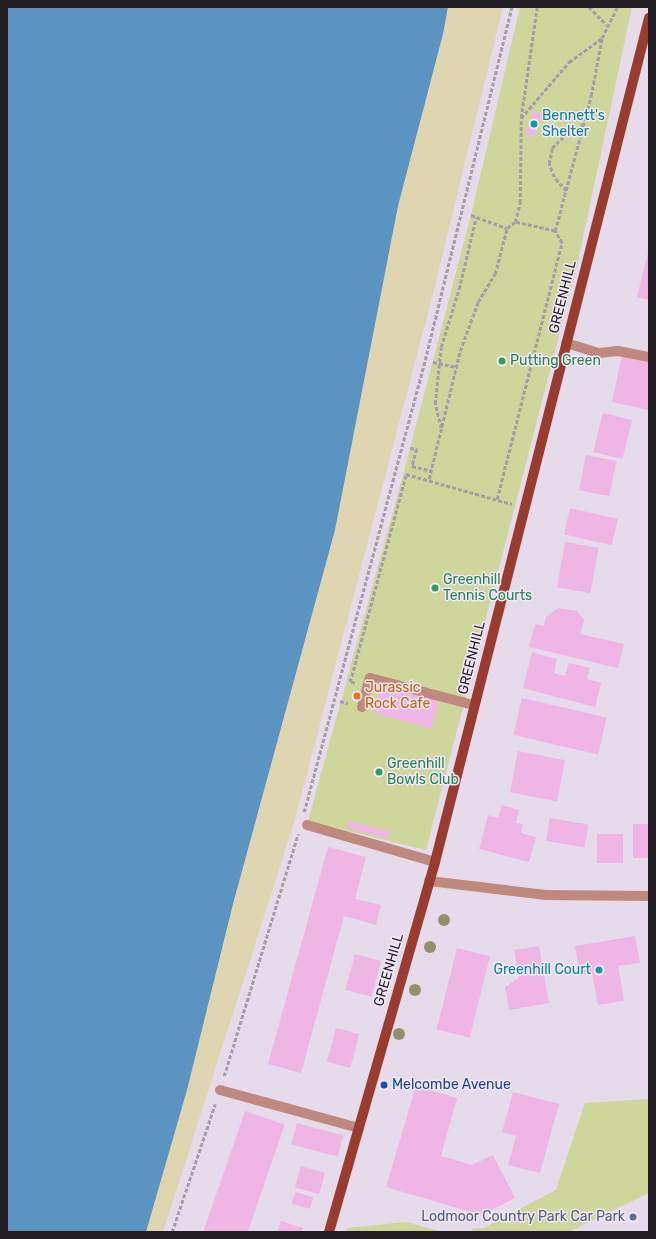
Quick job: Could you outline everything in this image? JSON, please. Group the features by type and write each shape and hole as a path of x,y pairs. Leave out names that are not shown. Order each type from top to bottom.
{"main road":[{"name":"GREENHILL","path":"329,1232 435,862 649,18"}],"street":[{"path":"566,343 599,353 618,351 649,357"},
{"path":"362,707 370,678 474,705"},
{"path":"303,824 435,862"},
{"path":"429,881 546,895 649,896"},
{"path":"220,1090 359,1128"}],"path":[{"path":"172,1232 220,1090 303,824 425,360 512,7"},
{"path":"429,479 456,368 478,302 495,274 507,228 515,222 520,203 521,118 537,7"},
{"path":"589,7 607,25"},
{"path":"555,231 584,124 602,38 617,7"},
{"path":"521,118 569,62 602,38"},
{"path":"566,191 554,177 549,164 552,148 565,135 584,124"},
{"path":"470,215 507,228"},
{"path":"441,430 435,404 441,347 459,289 476,217"},
{"path":"350,682 406,474 429,479 497,499 562,242 555,231 515,222"},
{"path":"432,362 456,368"},
{"path":"410,448 417,449 412,466 432,471"}],"green space":[{"path":"520,7 632,7 577,266 426,850 308,821 403,475 471,215"},
{"path":"649,1099 649,1193 569,1232 473,1232 472,1229 484,1228 556,1190 585,1103"},
{"path":"406,1222 443,1232 347,1232 347,1228"}],"sand":[{"path":"241,7 503,7 434,290 294,823 163,1232 7,1232"}],"water":[{"path":"7,7 448,7 443,34 398,206 335,530 233,904 187,1090 146,1232 7,1232"}],"building":[{"name":"Bennett's Shelter","path":"534,111 542,114 533,138 525,134"},
{"path":"649,249 649,300 637,297"},
{"path":"622,355 649,361 649,410 612,402"},
{"path":"603,413 632,420 622,459 593,452"},
{"path":"586,455 616,461 610,496 579,490"},
{"path":"570,508 618,519 612,545 564,534"},
{"path":"565,542 598,548 590,593 557,587"},
{"path":"558,608 577,611 584,620 580,634 624,644 618,668 529,647 535,624 544,626 546,617"},
{"path":"532,652 557,659 554,673 565,676 569,663 590,668 587,679 601,683 595,707 523,688"},
{"name":"Greenhill Bowls Club","path":"381,685 439,701 431,729 373,713"},
{"path":"522,698 607,718 598,755 513,735"},
{"path":"518,751 565,760 557,801 510,792"},
{"path":"502,805 519,810 516,823 523,824 521,833 536,837 529,862 479,849 488,815 498,818"},
{"path":"550,818 588,825 584,847 546,841"},
{"path":"348,821 391,832 389,838 346,828"},
{"path":"633,824 649,824 649,858 633,858"},
{"path":"597,834 623,834 623,863 597,863"},
{"path":"328,847 366,857 355,899 381,905 376,925 344,916 301,1073 268,1064"},
{"name":"Greenhill Court","path":"635,936 640,963 618,966 624,1001 598,1005 592,973 580,975 575,946"},
{"path":"539,946 549,1003 509,1010 505,987 519,978 514,950"},
{"path":"457,948 490,956 470,1038 437,1030"},
{"path":"355,954 381,961 372,997 345,990"},
{"path":"336,1028 359,1034 350,1068 327,1062"},
{"path":"416,1086 457,1098 441,1156 472,1165 493,1155 515,1198 481,1215 386,1187"},
{"path":"513,1092 559,1104 540,1173 508,1165 516,1136 502,1132"},
{"path":"245,1111 285,1125 248,1232 203,1232"},
{"path":"297,1123 343,1135 338,1157 291,1144"},
{"path":"301,1166 325,1173 319,1194 295,1187"},
{"path":"295,1192 313,1197 310,1209 292,1204"},
{"path":"281,1221 303,1228 301,1232 277,1232"}],"place":[{"name":"Bennett's Shelter","path":"534,124"},
{"name":"Putting Green","path":"502,361"},
{"name":"Greenhill Tennis Courts","path":"435,588"},
{"name":"Jurassic Rock Cafe","path":"357,696"},
{"name":"Greenhill Bowls Club","path":"379,772"},
{"name":"Greenhill Court","path":"599,970"},
{"name":"Melcombe Avenue","path":"384,1085"},
{"name":"Lodmoor Country Park Car Park","path":"633,1217"}]}
